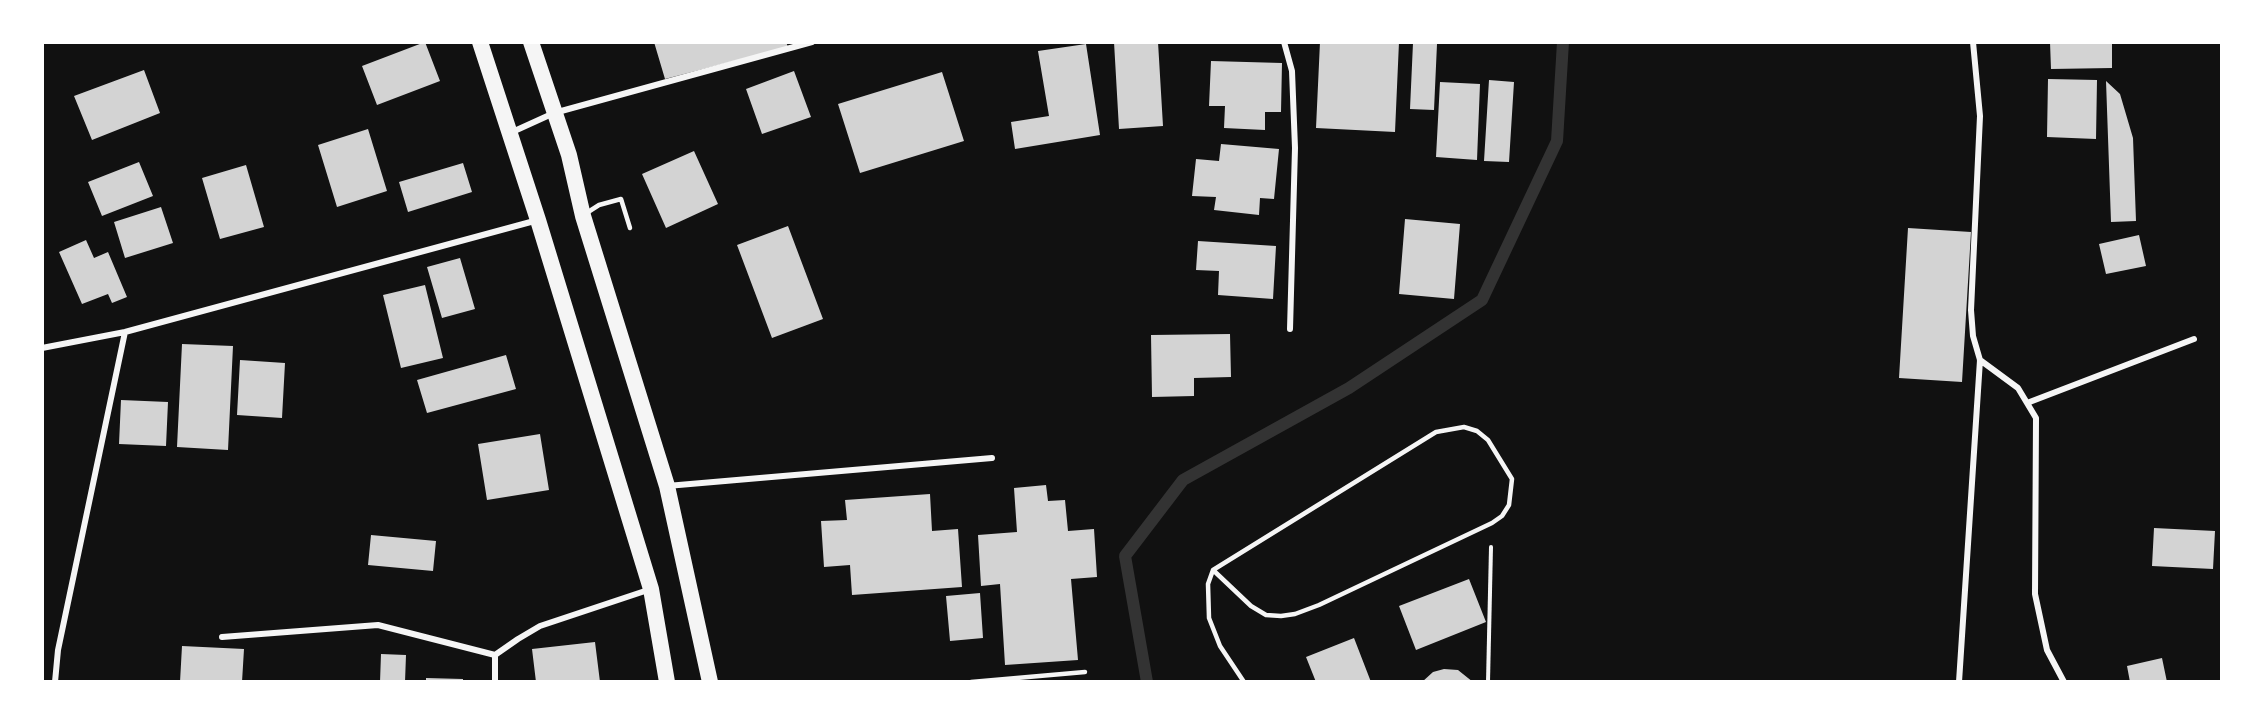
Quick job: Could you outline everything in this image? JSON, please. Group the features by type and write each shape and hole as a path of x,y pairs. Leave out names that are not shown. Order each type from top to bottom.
{"highway":[{"path":"480,42 538,220 651,589 667,682"},
{"path":"531,42 569,155 583,216 667,486 710,682"}],"street":[{"path":"510,133 554,113 812,42"},
{"path":"1284,42 1292,71 1295,148 1290,329"},
{"path":"1959,682 1980,360 1973,336 1971,310 1980,116 1972,42"},
{"path":"42,348 125,332 538,220"},
{"path":"55,682 58,650 125,332"},
{"path":"2027,403 2194,339"},
{"path":"1980,360 2018,388 2036,418 2035,594 2047,650 2064,682"},
{"path":"667,486 992,458"},
{"path":"222,637 378,625 495,655 540,626 651,589"},
{"path":"495,655 495,682"}],"lane":[{"path":"583,216 599,205 621,199 630,228"},
{"path":"1213,570 1251,606 1266,615 1295,614 1319,605 1492,523 1502,516 1509,505 1512,479 1488,440 1477,431 1464,427 1436,432 1213,570 1208,584 1209,618 1220,646 1244,682"},
{"path":"970,682 1085,672"}],"path":[{"path":"1488,682 1492,523"}],"building":[{"path":"425,42 440,81 377,105 362,66"},
{"path":"654,42 786,42 788,47 665,79"},
{"path":"1114,42 1158,42 1163,126 1119,129"},
{"path":"1320,42 1399,42 1395,132 1316,128"},
{"path":"2050,42 2112,42 2112,68 2051,69"},
{"path":"1413,43 1437,44 1434,110 1410,109"},
{"path":"1086,44 1100,135 1015,149 1011,122 1049,116 1038,51"},
{"path":"1211,61 1282,63 1281,112 1265,112 1265,130 1224,128 1225,106 1209,106"},
{"path":"144,70 160,113 92,140 74,96"},
{"path":"794,71 811,117 762,134 746,89"},
{"path":"942,72 964,141 860,173 838,104"},
{"path":"2048,79 2097,80 2096,139 2047,137"},
{"path":"1489,80 1514,82 1509,162 1484,161"},
{"path":"2106,81 2120,94 2133,138 2136,221 2111,222"},
{"path":"1440,82 1480,84 1477,160 1436,157"},
{"path":"368,129 387,191 337,207 318,145"},
{"path":"1221,144 1279,149 1274,199 1260,198 1259,215 1214,210 1216,197 1192,196 1196,159 1219,161"},
{"path":"694,151 718,204 666,228 642,174"},
{"path":"139,162 153,196 102,216 88,182"},
{"path":"463,163 472,192 408,212 399,182"},
{"path":"246,165 264,227 220,239 202,178"},
{"path":"161,207 173,243 125,258 114,222"},
{"path":"1405,219 1460,224 1454,299 1399,294"},
{"path":"788,226 823,319 772,338 737,245"},
{"path":"1908,228 1971,232 1962,382 1899,378"},
{"path":"2139,235 2146,266 2106,274 2099,244"},
{"path":"86,240 94,258 108,252 127,297 112,303 108,294 82,304 59,252"},
{"path":"1198,241 1276,246 1273,299 1218,295 1219,271 1196,270"},
{"path":"460,258 475,309 442,318 427,267"},
{"path":"425,285 443,358 401,368 383,295"},
{"path":"1230,334 1231,377 1194,378 1194,396 1152,397 1151,335"},
{"path":"182,344 233,346 228,450 177,447"},
{"path":"506,355 516,389 427,413 417,380"},
{"path":"240,360 285,363 282,418 237,415"},
{"path":"121,400 168,402 166,446 119,444"},
{"path":"540,434 549,490 487,500 478,444"},
{"path":"1046,485 1048,501 1065,500 1068,531 1094,529 1097,577 1071,579 1078,660 1005,665 1000,584 981,586 978,535 1017,532 1014,488"},
{"path":"930,494 932,531 958,529 962,587 852,595 850,565 824,567 821,521 847,520 845,500"},
{"path":"2154,528 2215,531 2213,569 2152,566"},
{"path":"371,535 436,541 433,571 368,565"},
{"path":"1469,579 1486,622 1416,650 1399,606"},
{"path":"980,593 983,638 950,641 946,596"},
{"path":"1354,638 1371,682 1316,682 1306,657"},
{"path":"595,642 600,682 536,682 532,649"},
{"path":"182,646 244,649 242,682 180,682"},
{"path":"381,654 406,655 405,682 380,682"},
{"path":"2162,658 2167,682 2130,682 2127,666"},
{"path":"1444,669 1458,670 1473,682 1422,682 1433,672"},
{"path":"426,678 463,679 463,682 426,682"}],"waterway":[{"path":"1147,682 1125,556 1183,480 1349,388 1482,300 1557,141 1563,42"}]}
